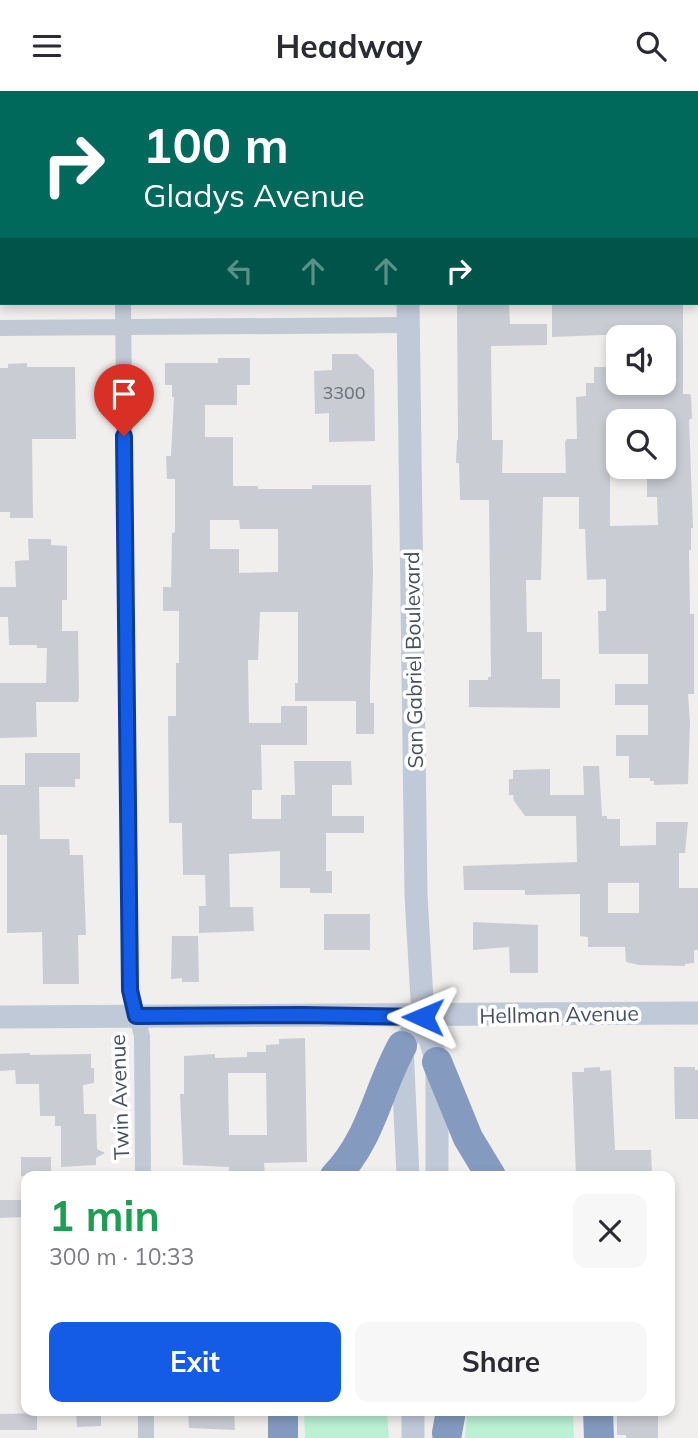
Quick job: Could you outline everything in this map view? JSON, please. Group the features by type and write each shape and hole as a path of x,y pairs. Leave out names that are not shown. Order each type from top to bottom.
{"highway":[{"path":"340,1171 359,1146 390,1068 402,1046"},
{"path":"437,1062 468,1138 488,1171"},
{"path":"283,1416 283,1438"},
{"path":"292,1416 292,1438"},
{"path":"586,1416 586,1438"},
{"path":"598,1416 599,1438"}],"main road":[{"name":"San Gabriel Boulevard","path":"408,314 416,895 423,1017 437,1062 437,1171"},
{"name":"Hellman Avenue","path":"0,1017 423,1017 698,1013"},
{"path":"408,1171 402,1046 423,1017"},
{"path":"413,1416 413,1438"}],"street":[{"name":"Twin Avenue","path":"123,305 130,990 142,1036 143,1171"},
{"path":"0,328 123,327 408,314"},
{"path":"146,1416 146,1438"}],"green space":[{"path":"304,1416 387,1416 389,1438 305,1438"},
{"path":"467,1416 573,1416 574,1438 465,1438"}],"building":[{"path":"457,305 509,305 510,324 547,324 547,345 491,346 492,440 503,440 502,473 566,473 565,442 567,439 577,439 576,397 586,396 586,383 594,383 594,367 606,367 606,395 676,395 676,325 606,325 606,335 552,337 552,305 683,305 683,394 691,396 692,418 689,420 693,528 689,550 690,614 694,614 694,694 688,694 688,784 654,785 650,778 629,778 629,756 616,756 616,735 648,735 648,705 615,705 615,684 648,684 648,654 599,654 598,611 606,611 606,579 587,580 585,529 579,529 579,497 543,497 541,580 526,580 527,632 542,632 542,679 560,679 560,708 469,707 469,680 488,680 488,677 491,677 489,500 460,500 459,463 456,463"},
{"path":"332,354 357,354 374,370 375,441 329,442 329,413 315,414 314,371 332,370"},
{"path":"218,358 250,358 250,385 237,385 237,405 205,405 205,437 233,437 233,486 312,489 312,485 371,485 373,572 370,703 374,703 374,734 356,734 356,701 295,701 295,683 298,683 298,612 260,612 258,660 248,660 249,723 281,723 281,706 307,706 307,745 261,745 262,790 252,790 252,819 281,819 281,795 295,795 294,761 351,761 352,785 332,785 332,816 364,816 364,833 326,833 326,871 332,871 332,893 310,893 310,888 280,888 280,851 229,854 230,907 253,907 254,931 199,933 199,906 206,906 205,875 183,875 182,823 169,823 168,716 176,716 179,611 163,611 163,587 171,587 172,533 175,532 175,479 167,479 166,456 171,456 174,397 172,385 165,385 165,363 218,363","holes":["210,520 239,520 240,529 278,529 278,572 239,573 239,549 210,549"]},
{"path":"27,363 27,367 75,367 76,439 32,439 33,518 10,518 10,512 0,512 0,368 8,368 8,364"},
{"path":"28,539 51,539 51,545 67,546 67,600 62,600 62,631 78,631 79,696 78,702 36,702 37,737 0,738 0,683 46,683 47,648 37,648 37,645 9,645 8,617 0,617 0,587 16,587 15,561 29,560"},
{"path":"25,753 80,753 80,779 75,779 75,787 39,787 40,839 69,839 70,855 83,855 86,935 78,935 79,984 43,984 42,932 7,933 7,835 0,835 0,785 25,785"},
{"path":"583,766 599,766 602,816 607,816 607,819 620,819 620,846 656,845 656,822 688,822 685,853 679,853 679,888 698,888 698,950 694,950 694,963 685,966 639,965 626,962 625,947 588,947 588,937 580,936 580,894 525,895 525,890 464,890 463,866 577,862 576,816 525,816 514,801 513,795 509,795 509,779 513,779 513,770 550,769 550,795 584,795","holes":["608,883 639,883 639,913 608,913"]},
{"path":"324,914 370,914 370,950 324,950"},
{"path":"473,922 538,925 538,973 510,973 509,947 473,950"},
{"path":"172,936 198,936 199,982 182,982 182,978 171,979"},
{"path":"305,1038 307,1162 264,1163 265,1171 229,1171 229,1167 183,1165 180,1094 184,1094 184,1056 215,1054 215,1058 247,1057 247,1052 266,1052 266,1045 279,1044 279,1039","holes":["228,1073 266,1073 267,1135 229,1135"]},
{"path":"0,1054 91,1054 94,1083 83,1085 84,1114 96,1114 97,1149 105,1153 96,1158 96,1165 61,1167 61,1126 55,1126 55,1116 40,1116 39,1084 16,1084 15,1070 0,1071"},
{"path":"600,1067 600,1071 611,1070 615,1150 651,1150 652,1171 576,1171 572,1072 584,1072 584,1068"},
{"path":"674,1067 695,1067 695,1070 698,1070 698,1119 675,1119"},
{"path":"21,1157 51,1157 51,1171 21,1171"},
{"path":"0,1200 21,1200 21,1217 0,1218"},
{"path":"0,1414 37,1416 37,1430 0,1430"},
{"path":"76,1416 101,1416 101,1426 77,1427"},
{"path":"188,1416 234,1416 235,1430 189,1428"},
{"path":"617,1416 658,1416 658,1438 626,1438 626,1435 617,1435"}],"route":[{"path":"124,436 130,990 136,1016 423,1017"}]}
